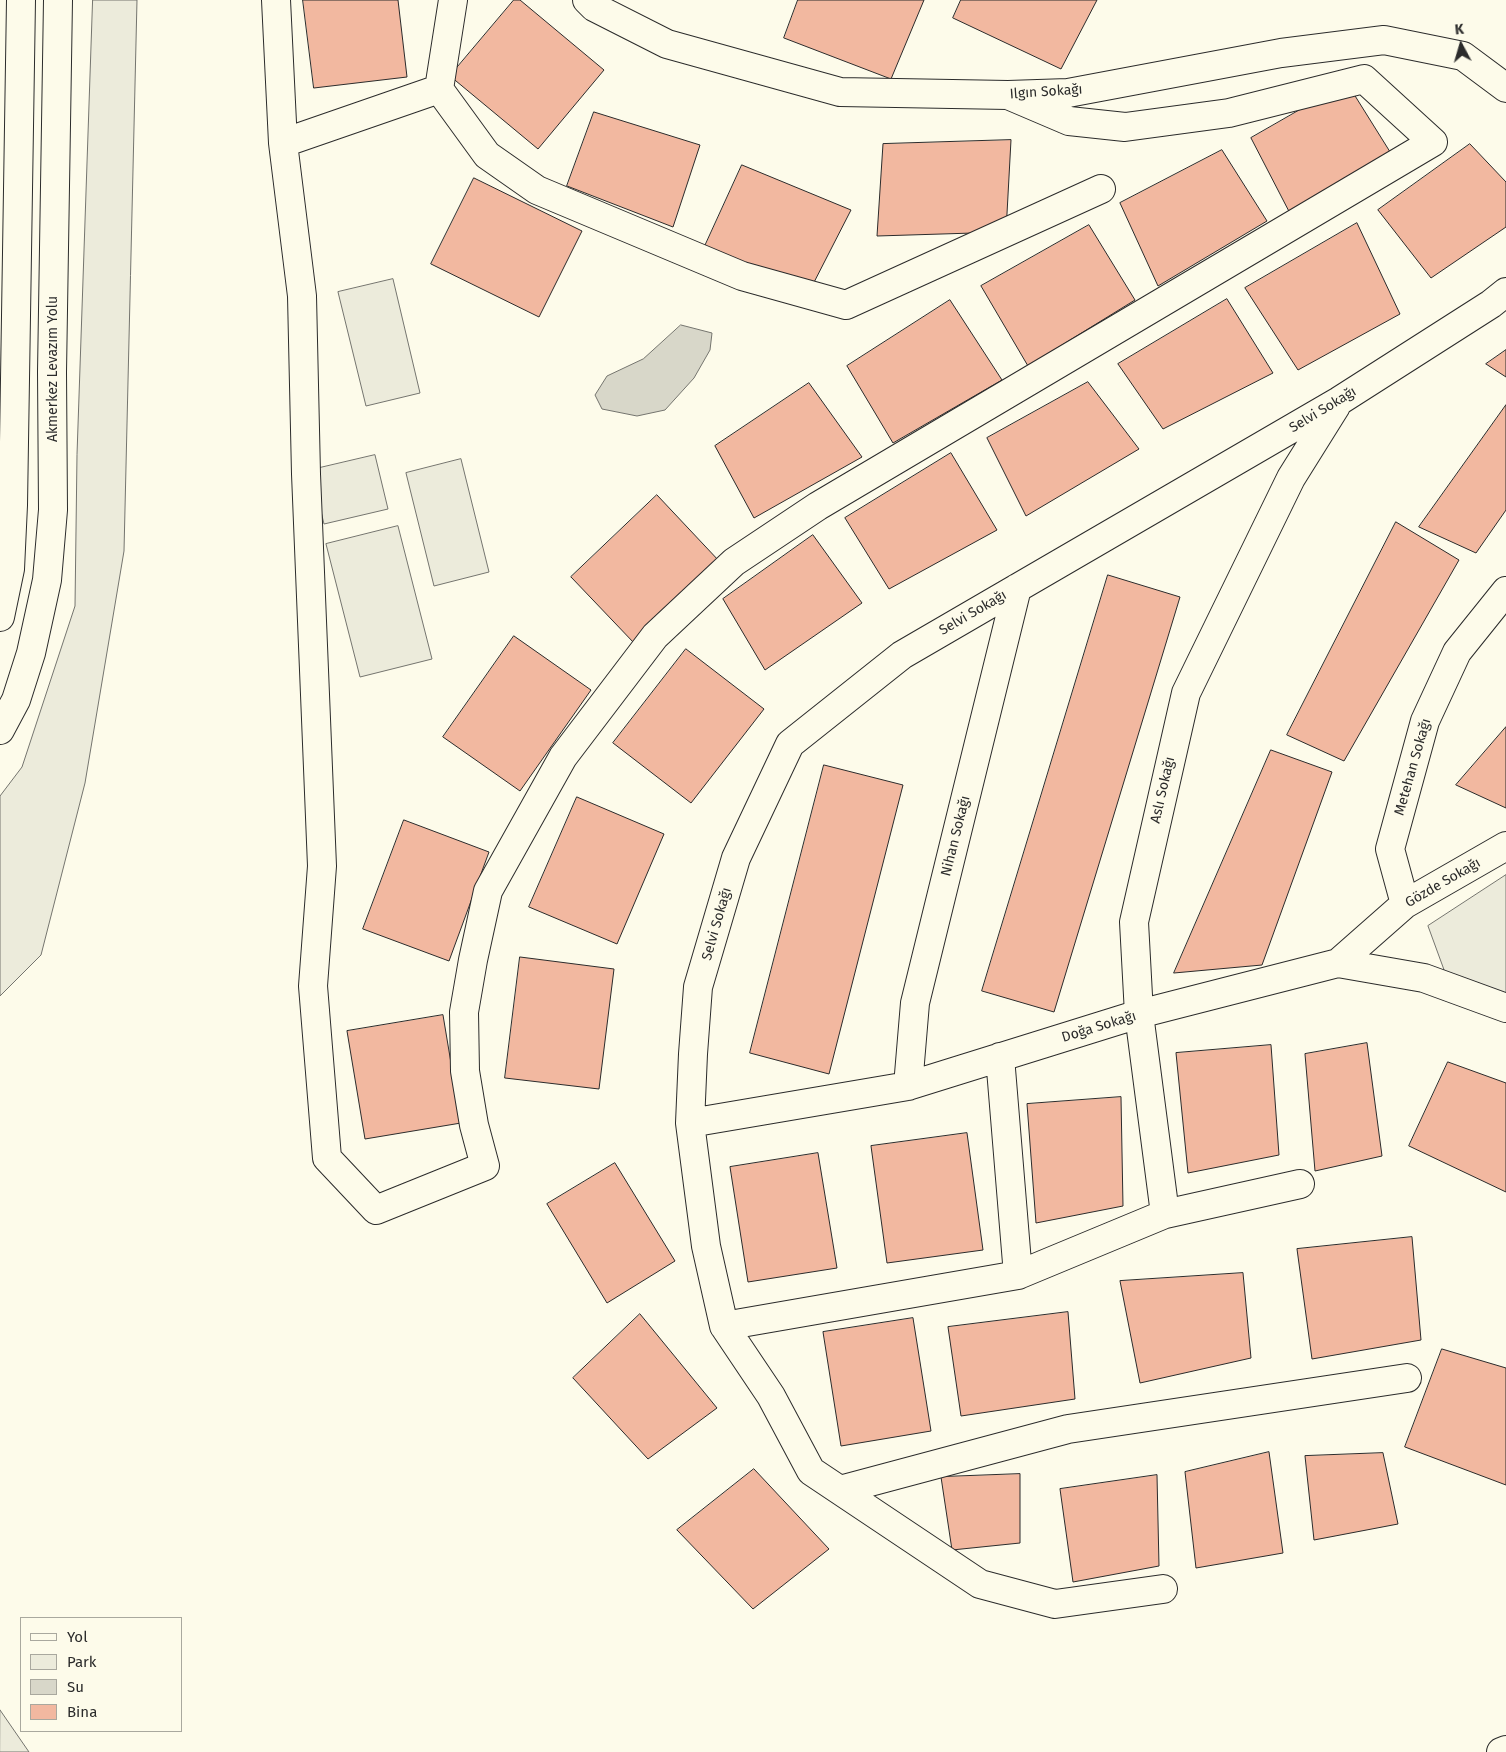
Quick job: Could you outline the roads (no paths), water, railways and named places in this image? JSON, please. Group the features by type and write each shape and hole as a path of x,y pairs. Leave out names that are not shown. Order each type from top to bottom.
{"street":[{"path":"0,617 10,569 14,506 21,0"},
{"name":"Akmerkez Levazım Yolu","path":"0,730 16,700 31,653 47,580 53,510 52,372 58,0"},
{"path":"276,0 283,143 302,296 306,474 322,866 313,986 327,1158 376,1210 485,1166 474,1125 465,1071 464,1012 488,891 563,758 655,636 734,562 818,506 1433,142 1364,79 1229,113 1125,127 1069,120 1008,95"},
{"path":"453,0 439,89 487,155 537,190 742,276 846,305 1101,189"},
{"name":"Ilgın Sokağı","path":"587,0 594,7 667,44 840,92 1008,95 1068,93 1281,53 1384,40 1463,56 1506,88"},
{"path":"283,143 439,89"},
{"name":"Selvi Sokağı","path":"724,1326 706,1246 690,1123 698,987 736,858 790,744 902,655 1339,401 1491,304 1506,292"},
{"name":"Aslı Sokağı","path":"1165,1214 1139,1014 1134,922 1186,693 1291,478 1339,401"},
{"name":"Nihan Sokağı","path":"908,1086 915,1003 1017,588"},
{"name":"Metehan Sokağı","path":"1405,904 1390,850 1425,721 1457,652 1506,591"},
{"name":"Gözde Sokağı","path":"1338,963 1405,904 1506,846"},
{"name":"Doğa Sokağı","path":"690,1123 908,1086 1139,1014 1338,963 1424,978 1506,1008"},
{"path":"1000,1057 1018,1275"},
{"path":"1163,1588 1054,1604 980,1584 811,1471 771,1396 724,1326 1018,1275 1165,1214 1300,1184"},
{"path":"840,1490 1068,1429 1407,1378"},
{"path":"1501,1752 1506,1750"}],"water":[{"path":"681,325 712,333 710,350 694,378 665,410 637,416 602,409 595,395 607,376 643,359"}]}
